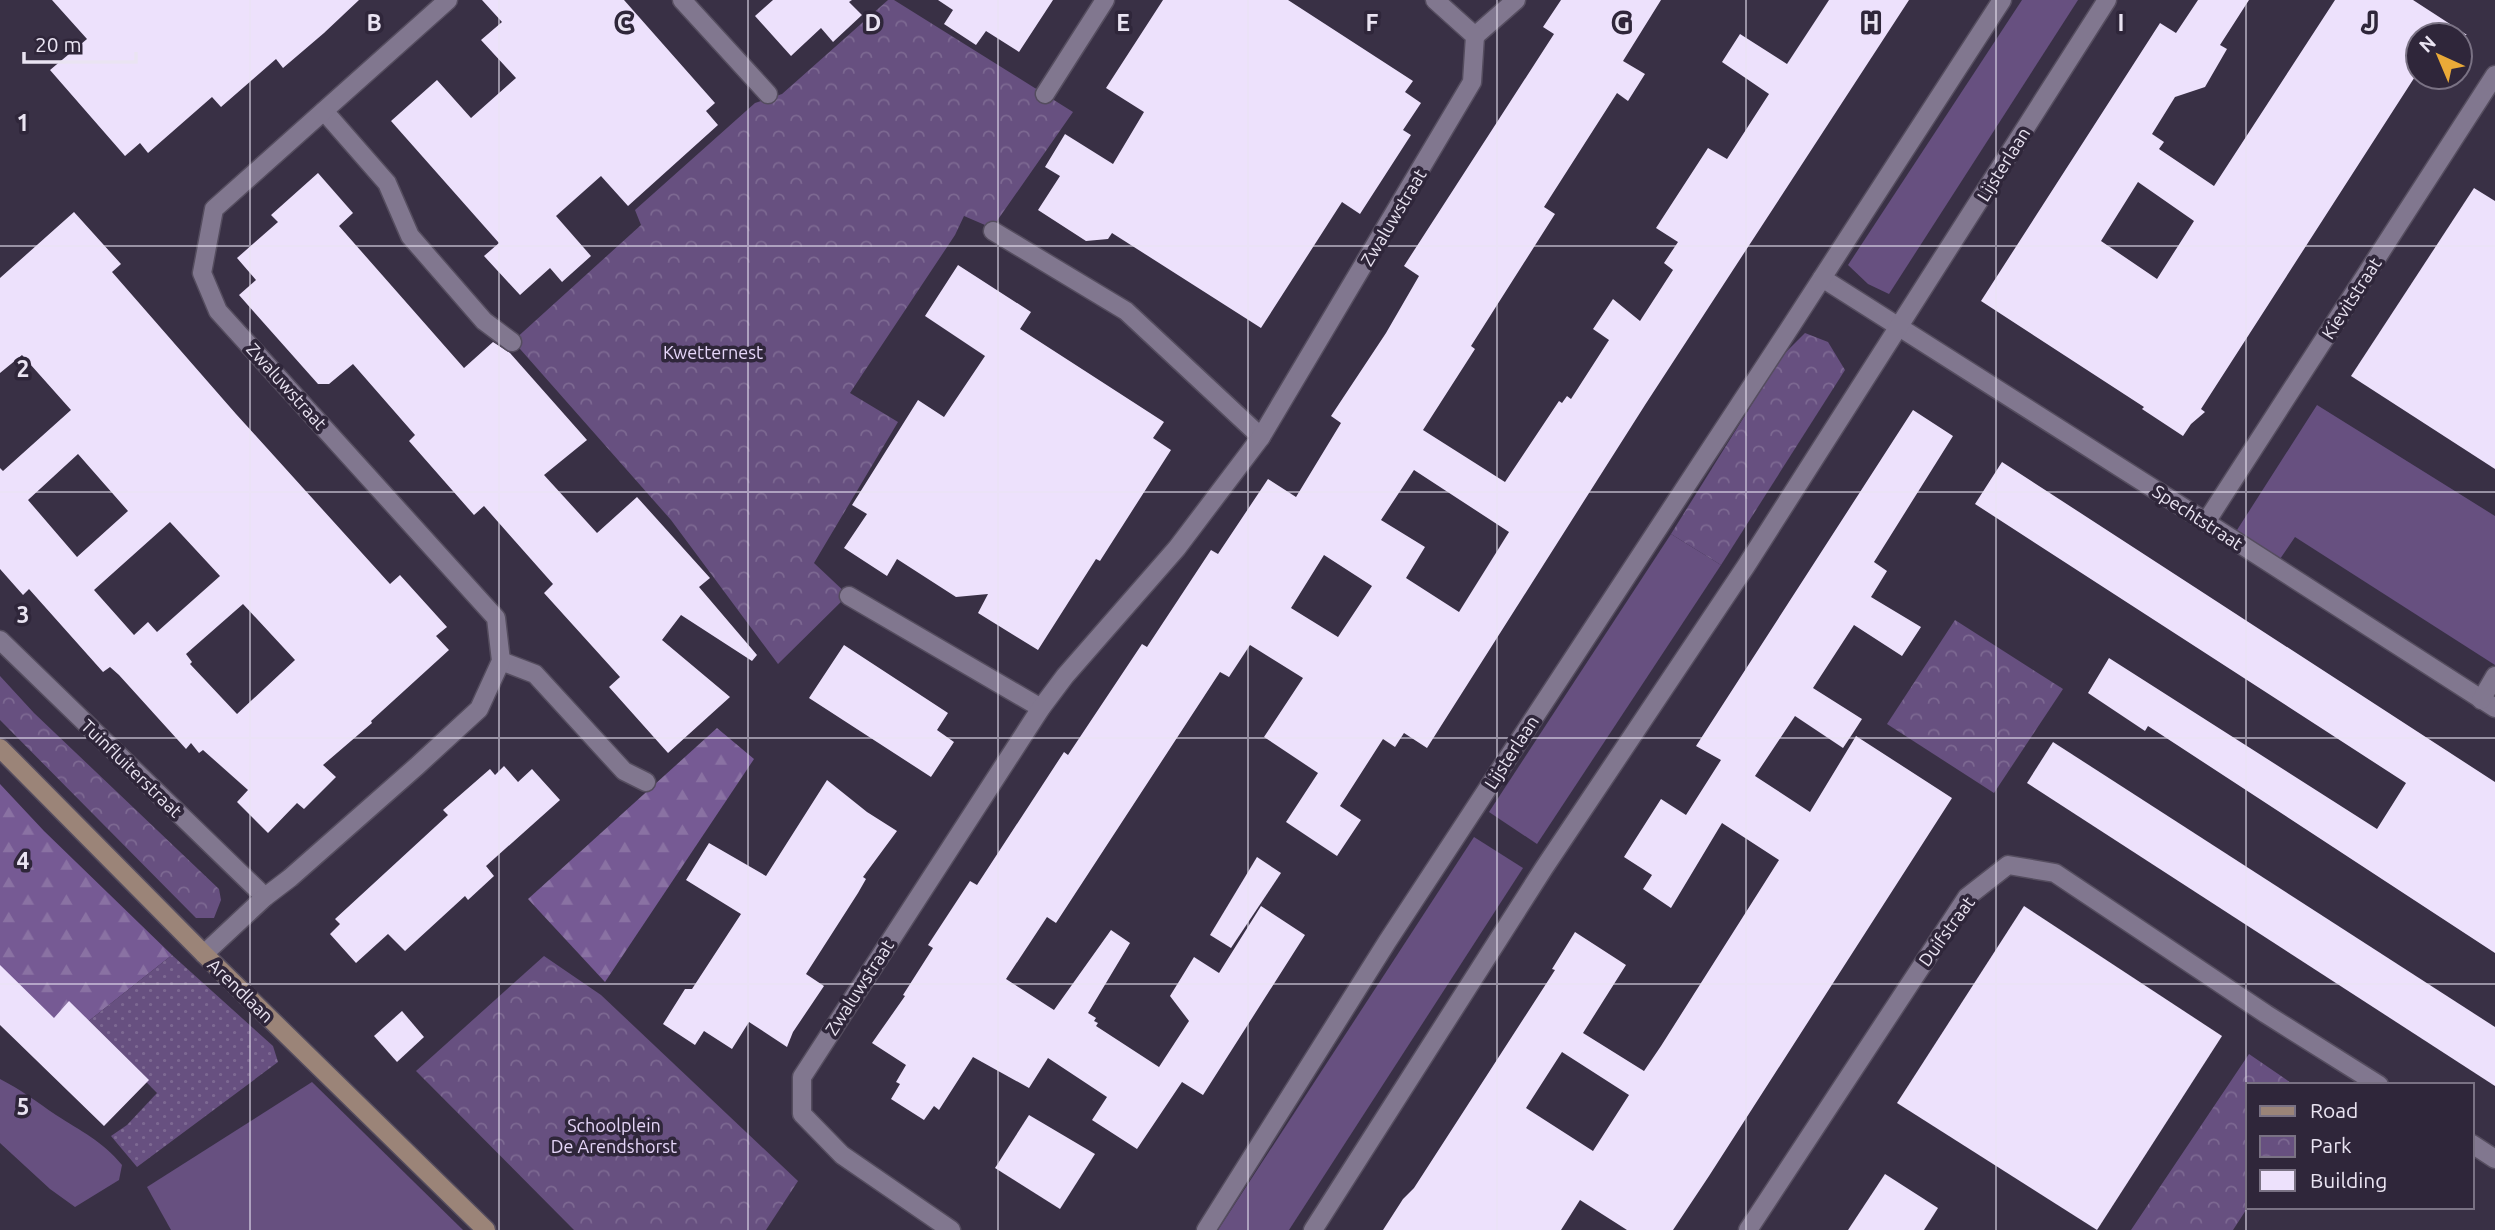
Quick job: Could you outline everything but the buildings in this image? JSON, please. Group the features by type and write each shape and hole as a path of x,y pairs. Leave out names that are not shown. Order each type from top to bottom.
{"street":[{"name":"Zwaluwstraat","path":"447,0 214,209 202,273 218,311 496,618 501,661"},
{"path":"682,0 768,94"},
{"path":"1045,94 1105,0"},
{"path":"1435,0 1475,36 1516,0"},
{"name":"Lijsterlaan","path":"1206,1230 1394,931 2002,0"},
{"name":"Lijsterlaan","path":"1313,1230 1544,868 1738,578 2107,0"},
{"name":"Zwaluwstraat","path":"951,1230 842,1155 803,1114 802,1077 1041,708 1065,676 1177,548 1262,437 1472,82 1475,36"},
{"name":"Kievitstraat","path":"2206,522 2495,75"},
{"path":"324,111 387,183 410,236 484,321 512,342"},
{"path":"993,231 1126,311 1262,437"},
{"path":"1822,278 1899,328"},
{"name":"Spechtstraat","path":"1899,328 2488,704"},
{"path":"849,596 1041,708"},
{"name":"Tuinfluiterstraat","path":"0,640 265,897"},
{"path":"204,954 479,709 501,661 535,674 624,771 646,782"},
{"path":"2488,704 2495,676"},
{"name":"Arendlaan","path":"0,748 204,954 486,1230"},
{"name":"Duifstraat","path":"1748,1230 1966,897 2008,865 2055,873 2266,1014 2376,1083"},
{"path":"2474,1145 2495,1159"}],"green space":[{"name":"Kwetternest","path":"888,0 894,0 1073,112 992,228 964,216 955,235 850,393 898,422 814,563 848,595 778,664 671,520 513,341 641,225 635,210 755,103 782,94"},
{"path":"2022,0 2078,0 1889,294 1868,284 1848,265"},
{"path":"1805,333 1828,342 1845,370 1721,565 1671,534 1782,356"},
{"path":"2317,405 2495,516 2495,665 2295,537 2280,559 2237,530"},
{"path":"1671,534 1721,565 1537,844 1489,812"},
{"path":"1955,620 2063,689 1994,793 1887,724"},
{"path":"0,676 34,713 219,889 221,900 214,918 196,918 0,720"},
{"path":"717,728 754,759 605,982 528,899"},
{"path":"0,784 44,831 172,955 71,1035 0,984"},
{"path":"1474,837 1523,868 1289,1230 1218,1230"},
{"path":"172,955 273,1046 278,1062 137,1167 111,1136 127,1125 157,1093 111,1046 71,1035"},
{"name":"Schoolplein De Arendshorst","path":"544,956 601,995 798,1181 766,1230 574,1230 416,1071"},
{"path":"2249,1054 2291,1083 2246,1083 2247,1209 2233,1230 2131,1230"},
{"path":"0,1079 106,1149 122,1165 119,1180 75,1207 50,1189 0,1143"},
{"path":"312,1082 463,1230 171,1230 147,1187"}]}
